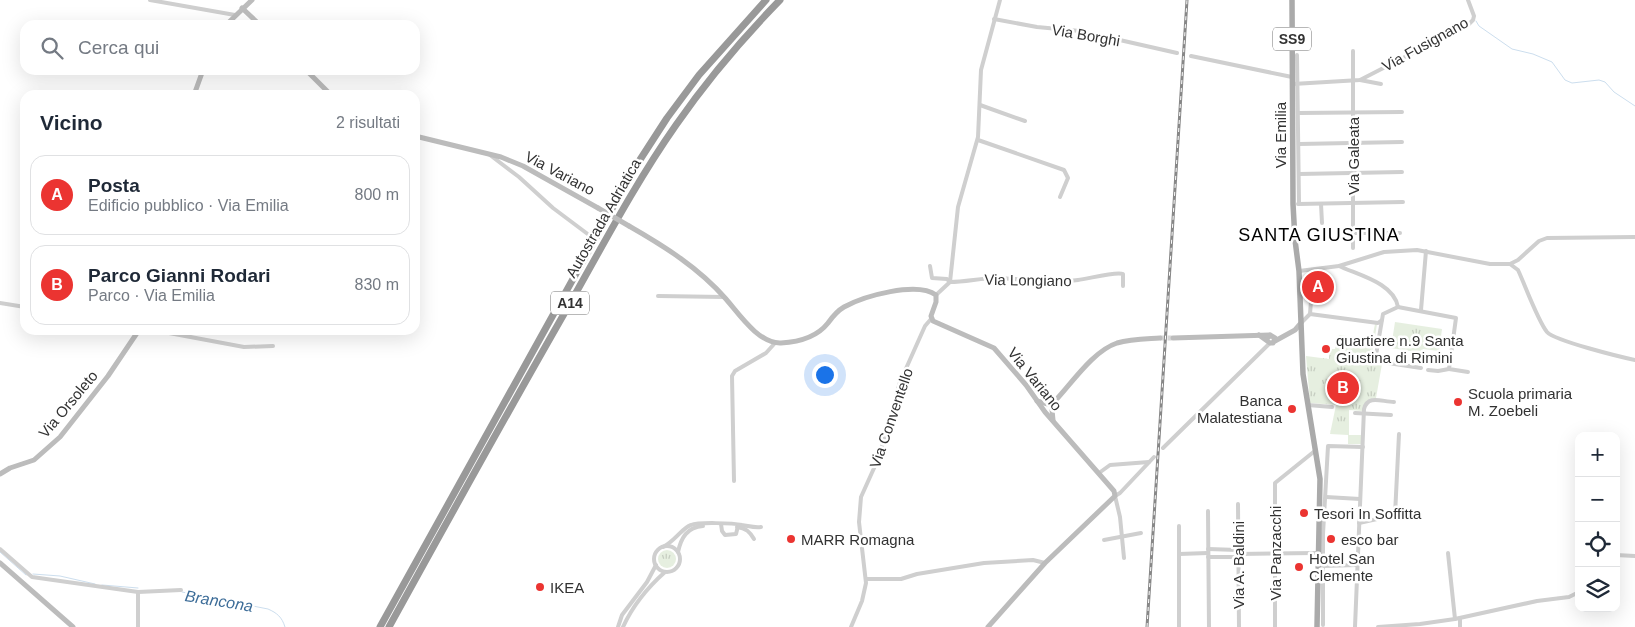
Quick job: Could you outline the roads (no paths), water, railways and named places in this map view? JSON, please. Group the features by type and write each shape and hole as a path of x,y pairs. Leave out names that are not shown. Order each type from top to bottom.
{"highway":[{"name":"Autostrada Adriatica","path":"380,627 634,169 667,118 699,75 766,0"},
{"name":"Autostrada Adriatica","path":"389,627 644,173 676,124 712,76 746,35 780,0"}],"main road":[{"name":"Via Emilia","path":"1292,0 1295,240 1299,270 1303,374 1320,469 1321,533 1317,553 1320,626"}],"street":[{"path":"150,0 234,15"},
{"path":"230,20 252,0"},
{"path":"931,319 936,295 950,282 960,202 978,140 981,70 1000,0"},
{"name":"Via Fusignano","path":"1360,80 1469,24 1474,16 1468,0"},
{"path":"242,8 255,20"},
{"name":"Via Borghi","path":"994,19 1037,27 1068,28 1177,53"},
{"path":"1353,51 1353,80"},
{"name":"Via Emilia","path":"1296,204 1299,174 1299,114 1294,82 1297,55"},
{"path":"1190,56 1294,82"},
{"path":"196,90 201,75"},
{"path":"311,75 326,90"},
{"name":"Via Galeata","path":"1353,80 1354,248"},
{"name":"Via Fusignano","path":"1294,82 1360,80 1381,84"},
{"path":"980,105 1025,121"},
{"path":"1299,114 1402,112"},
{"name":"Via Variano","path":"420,137 488,153 523,166 598,208 671,251 716,289 749,326 768,341 775,343"},
{"path":"978,140 1064,170 1068,178 1060,198"},
{"path":"1299,144 1402,142"},
{"name":"Via Variano","path":"488,153 553,208 589,235"},
{"path":"1299,174 1402,172"},
{"path":"1296,204 1402,202"},
{"path":"1321,204 1322,223"},
{"path":"1354,233 1400,233"},
{"path":"1510,264 1539,241 1546,238 1635,236"},
{"path":"1299,270 1339,266 1384,252 1416,250 1490,264 1510,264 1518,270 1542,323 1550,334 1614,356 1635,360"},
{"path":"1421,310 1426,251"},
{"path":"930,266 932,278 947,279 950,282"},
{"path":"1339,266 1368,277 1382,286 1395,297 1398,306"},
{"path":"1163,448 1271,339 1296,330 1310,314 1312,288 1310,270"},
{"name":"Via Longiano","path":"950,282 998,278 1031,282 1072,281 1119,272 1123,274 1123,286"},
{"path":"711,296 716,289"},
{"path":"734,481 732,376 735,371 766,353 775,343 798,341 814,336 821,331 836,312 845,306 886,293 920,290 929,291 936,295"},
{"path":"658,296 724,297"},
{"path":"0,303 20,306"},
{"path":"1421,368 1375,361 1383,314 1398,306 1456,318 1449,369"},
{"path":"1310,314 1376,322 1382,320"},
{"name":"Via Variano","path":"931,319 994,348 1026,385 1054,423 1114,491 1115,496"},
{"name":"Via Conventello","path":"851,627 862,601 866,579 859,522 861,497 879,457 900,382 925,326 931,319"},
{"path":"1173,338 1258,334 1271,339"},
{"name":"Via Orsoleto","path":"0,474 10,468 34,460 53,443 80,413 136,335"},
{"path":"180,335 244,347 272,346"},
{"path":"1054,423 1052,410 1056,401 1094,358 1110,346 1130,341 1160,338"},
{"path":"1428,370 1449,369 1468,372"},
{"path":"1355,627 1365,405 1369,400 1376,399 1394,402"},
{"path":"1037,401 1042,404 1056,401"},
{"path":"1045,412 1048,404"},
{"path":"1308,405 1332,407"},
{"path":"1045,412 1052,410"},
{"path":"1355,414 1391,415"},
{"path":"1359,523 1395,515 1399,434"},
{"name":"Via Emilia","path":"1320,626 1323,566 1321,533 1326,497 1328,446 1363,447"},
{"name":"Via Panzacchi","path":"1275,627 1275,483 1316,450"},
{"path":"988,627 1045,563 1154,457"},
{"path":"1099,473 1110,465 1150,462"},
{"path":"1320,469 1327,468"},
{"path":"1115,496 1124,558"},
{"path":"1326,497 1360,499"},
{"name":"Via A. Baldini","path":"1238,504 1239,627"},
{"path":"1208,511 1209,627"},
{"path":"618,627 622,615 647,582 656,565 655,554 675,540 689,525 761,527"},
{"path":"721,525 725,535 736,534 738,526"},
{"path":"624,627 633,607 649,586 665,572 673,570 678,564 680,544 688,530 701,526 721,525"},
{"path":"738,526 749,531 754,539"},
{"path":"1178,627 1179,526"},
{"path":"1104,540 1141,533"},
{"path":"663,547 671,547 678,552"},
{"path":"0,549 32,577 138,592 181,590"},
{"path":"1208,553 1238,554"},
{"path":"1179,554 1317,553"},
{"path":"1448,553 1460,627"},
{"path":"1620,555 1635,556"},
{"path":"866,579 896,580 916,574 984,563 1033,560 1045,563"},
{"path":"0,563 73,627"},
{"path":"656,565 665,572"},
{"path":"1323,566 1357,565"},
{"path":"138,592 138,627"},
{"path":"1378,627 1420,624 1458,618 1531,602 1569,597 1575,594"}],"waterway":[{"path":"1476,21 1479,26 1512,49 1533,54 1552,62 1565,80 1572,83 1599,80 1605,82 1614,92 1635,106"},
{"name":"Brancona","path":"0,552 26,575"},
{"name":"Brancona","path":"33,574 60,576 95,584"},
{"name":"Brancona","path":"102,585 138,588"},
{"name":"Brancona","path":"182,592 268,609 279,616 285,627"}],"tunnel":[{"path":"1160,338 1173,338"}],"railway":[{"path":"1147,627 1187,0"}],"place":[{"name":"Posta","path":"1318,287"},
{"name":"quartiere n.9 Santa Giustina di Rimini","path":"1326,349"},
{"name":"Parco Gianni Rodari","path":"1343,388"},
{"name":"Scuola primaria M. Zoebeli","path":"1458,402"},
{"name":"Banca Malatestiana","path":"1292,409"},
{"name":"Tesori In Soffitta","path":"1304,513"},
{"name":"MARR Romagna","path":"791,539"},
{"name":"esco bar","path":"1331,539"},
{"name":"Hotel San Clemente","path":"1299,567"},
{"name":"IKEA","path":"540,587"}],"district":[{"name":"SANTA GIUSTINA","path":"1319,235"}]}
